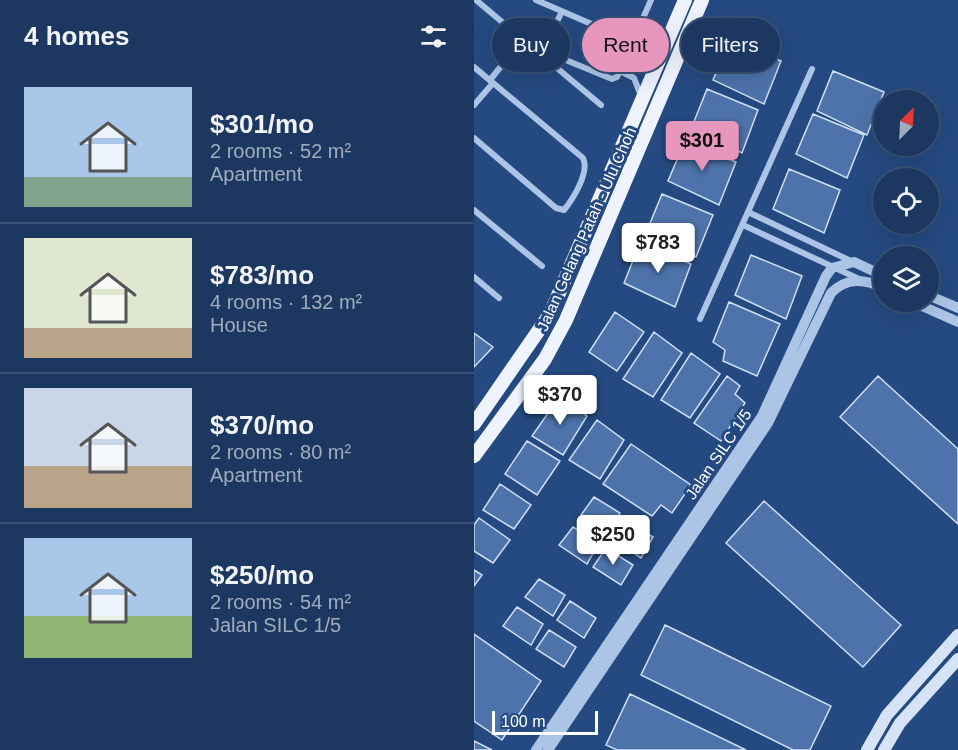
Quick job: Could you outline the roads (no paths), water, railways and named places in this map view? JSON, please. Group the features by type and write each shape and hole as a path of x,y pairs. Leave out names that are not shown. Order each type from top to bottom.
{"main road":[{"name":"Jalan Gelang Patah - Ulu Choh","path":"669,37 685,0"},
{"name":"Jalan Gelang Patah - Ulu Choh","path":"474,456 545,359 566,320 702,0"},
{"name":"Jalan Gelang Patah - Ulu Choh","path":"474,424 550,314 654,72"},
{"path":"867,750 888,715 958,635"},
{"path":"884,750 900,723 958,659"}],"street":[{"path":"476,0 498,18"},
{"path":"537,0 582,20"},
{"path":"643,18 651,0"},
{"path":"562,11 548,44 549,50 556,56 582,67"},
{"path":"474,67 583,158 586,164 577,188 564,210 556,208 474,138"},
{"path":"700,319 812,69"},
{"path":"474,105 498,72"},
{"path":"562,72 602,105"},
{"path":"595,72 612,79 619,72"},
{"path":"622,72 634,78 639,86 641,99"},
{"path":"634,78 649,72"},
{"path":"474,210 542,266"},
{"path":"748,212 873,271"},
{"path":"742,225 832,268 873,284"},
{"path":"780,242 786,230"},
{"path":"832,268 854,262"},
{"name":"Jalan SILC 1/5","path":"536,750 762,416 817,293 832,268"},
{"path":"474,278 499,298"},
{"name":"Jalan SILC 1/5","path":"548,750 768,423 826,299 844,283 859,279"},
{"path":"939,300 958,308"},
{"path":"936,312 958,322"}]}
